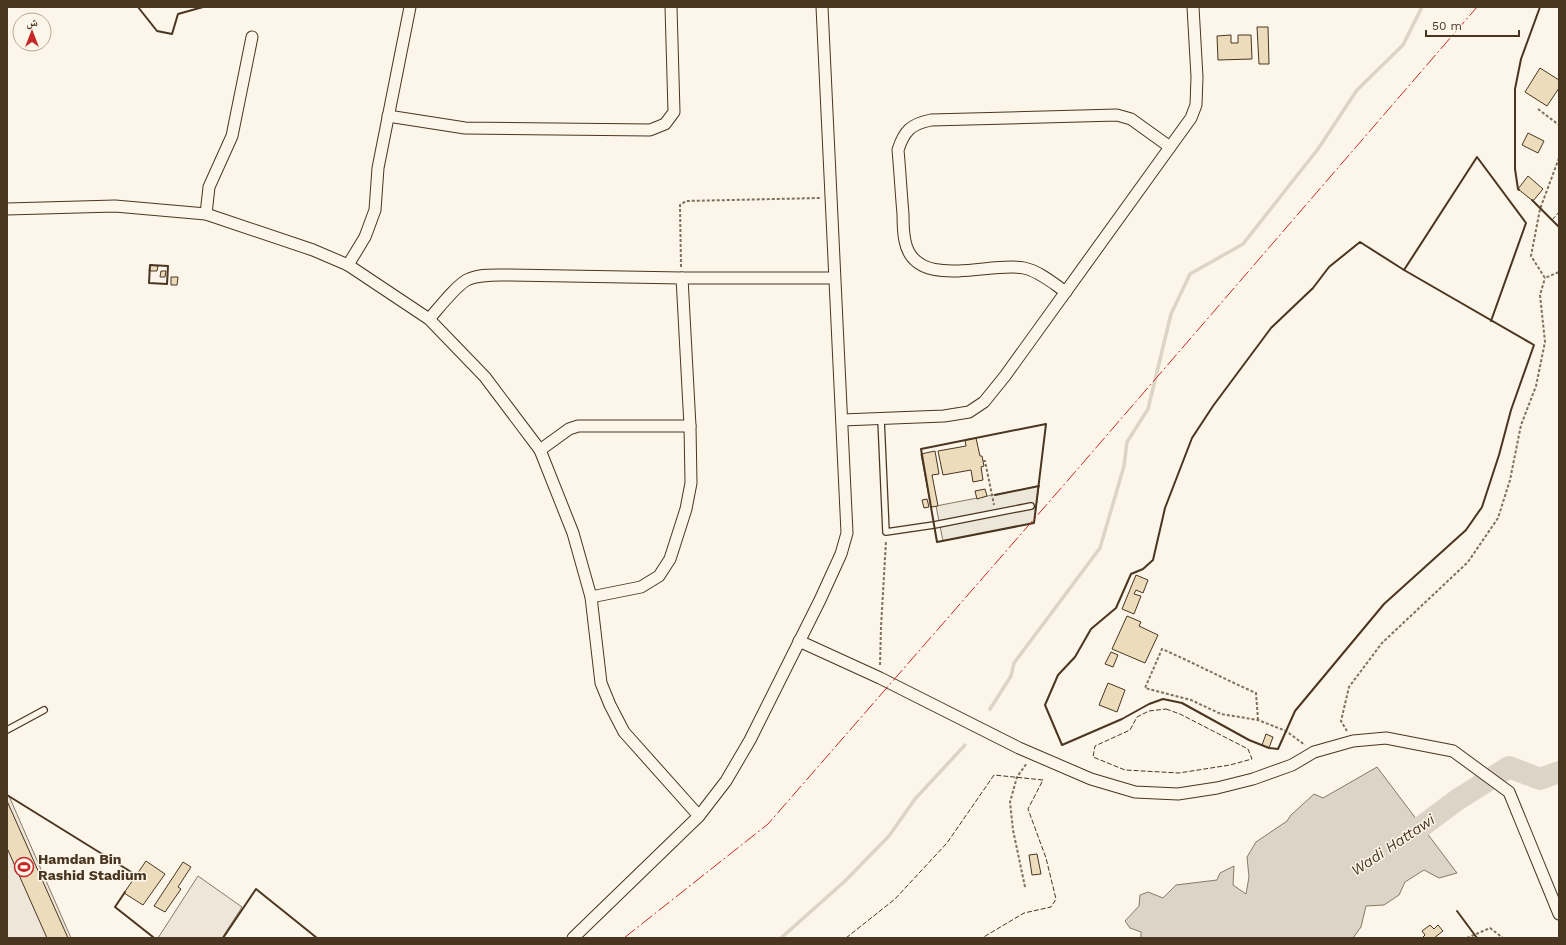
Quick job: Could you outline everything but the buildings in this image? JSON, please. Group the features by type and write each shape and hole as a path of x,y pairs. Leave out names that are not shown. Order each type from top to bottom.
{"street":[{"path":"348,265 365,237 375,210 378,168 410,7"},
{"path":"388,116 465,128 650,130 665,124 674,112 671,7"},
{"path":"573,938 699,816 726,781 750,740 799,641 841,554 847,533 822,7"},
{"path":"842,420 944,416 969,412 984,402 1005,376 1191,118 1196,105 1197,77 1193,7"},
{"path":"206,214 209,187 232,136 252,37"},
{"path":"1066,292 1034,272 1024,268 1011,267 950,271 929,269 911,256 905,242 898,150 908,129 931,120 1117,116 1131,119 1170,147"},
{"path":"7,209 115,206 206,214 313,250 348,265 429,319 485,377 540,450 573,533 591,597 601,683 610,705 624,732 699,816"},
{"path":"429,319 456,289 469,279 475,278 510,275 682,278 834,278"},
{"path":"591,597 641,587 659,576 670,559 686,509 691,483 690,426 682,278"},
{"path":"540,450 569,429 578,426 690,426"},
{"path":"799,641 880,678 1034,754 1091,779 1135,792 1178,794 1217,788 1253,779 1292,765 1314,752 1353,741 1386,738 1453,751 1508,792 1559,914"}],"lane":[{"path":"881,419 886,532 1030,506"},
{"path":"7,730 44,710"}],"path":[{"path":"1538,109 1559,125"},
{"path":"1353,741 1341,721 1349,687 1382,643 1468,562 1498,518 1510,480 1521,425 1536,386 1545,342 1540,295 1545,278 1531,256 1540,209 1559,158"},
{"path":"682,278 680,205 686,201 831,198"},
{"path":"1545,278 1559,272"},
{"path":"983,461 985,460 996,512"},
{"path":"880,678 880,627 886,532"},
{"path":"1258,720 1256,693 1226,680 1196,664 1162,650 1145,688 1191,700 1221,714 1258,720 1286,730 1314,752"},
{"path":"1025,887 1013,830 1010,802 1017,777 1034,754"},
{"path":"1467,938 1490,928 1503,938"}],"shaded area":[{"path":"1039,486 1034,523 943,541 936,506"},
{"name":"Hamdan Bin Rashid Stadium","path":"7,795 9,796 71,938 7,938"},
{"path":"198,876 242,907 222,938 158,938"}],"water":[{"path":"1377,767 1457,873 1439,878 1424,870 1405,882 1399,895 1384,905 1366,906 1361,927 1353,938 1141,938 1141,932 1130,928 1125,921 1139,906 1140,895 1148,892 1163,898 1176,885 1217,880 1220,873 1234,866 1233,885 1246,894 1249,877 1247,857 1256,842 1287,821 1291,815 1314,794 1323,798"}],"waterway":[{"path":"990,709 1011,676 1014,663 1100,548 1124,466 1127,442 1148,409 1171,314 1190,274 1243,244 1318,149 1357,90 1403,45 1422,7"},
{"path":"781,938 845,881 889,836 915,799 965,745"},
{"name":"Wadi Hattawi","path":"1398,844 1457,800 1509,767 1540,779 1559,772"}],"fence":[{"path":"1552,220 1559,212"},
{"path":"1166,709 1180,714 1248,749 1252,759 1230,765 1179,773 1125,770 1093,757 1095,746 1130,730 1137,717 1149,711 1166,709"},
{"path":"846,938 895,899 947,843 994,775 1043,780 1028,809 1046,858 1056,899 1051,907 1024,913 982,938"}],"wall":[{"path":"138,7 157,31 172,34 178,14 203,7"},
{"path":"1519,190 1515,169 1515,89 1521,59 1540,7"},
{"path":"1404,270 1477,157 1526,223 1491,321"},
{"path":"1532,200 1559,227"},
{"path":"1360,242 1404,270 1534,345 1511,410 1499,455 1482,507 1466,530 1384,604 1295,711 1278,749 1269,748 1249,740 1182,703 1163,699 1149,704 1122,719 1062,745 1045,705 1058,675 1075,657 1091,629 1116,608 1131,574 1143,569 1153,560 1165,508 1192,438 1213,406 1271,328 1313,288 1329,267 1360,242"},
{"path":"150,265 168,266 167,284 149,283 150,265"},
{"path":"1046,424 1034,523 937,542 921,449 1046,424"},
{"path":"995,495 1039,486"},
{"path":"7,795 136,875 135,877"},
{"path":"223,938 256,889 317,938"},
{"path":"125,892 115,907 153,938"},
{"path":"1457,911 1477,938"}],"power":[{"path":"624,938 768,824 1069,479 1477,7"}],"place":[{"name":"Hamdan Bin Rashid Stadium","path":"24,867"}]}
